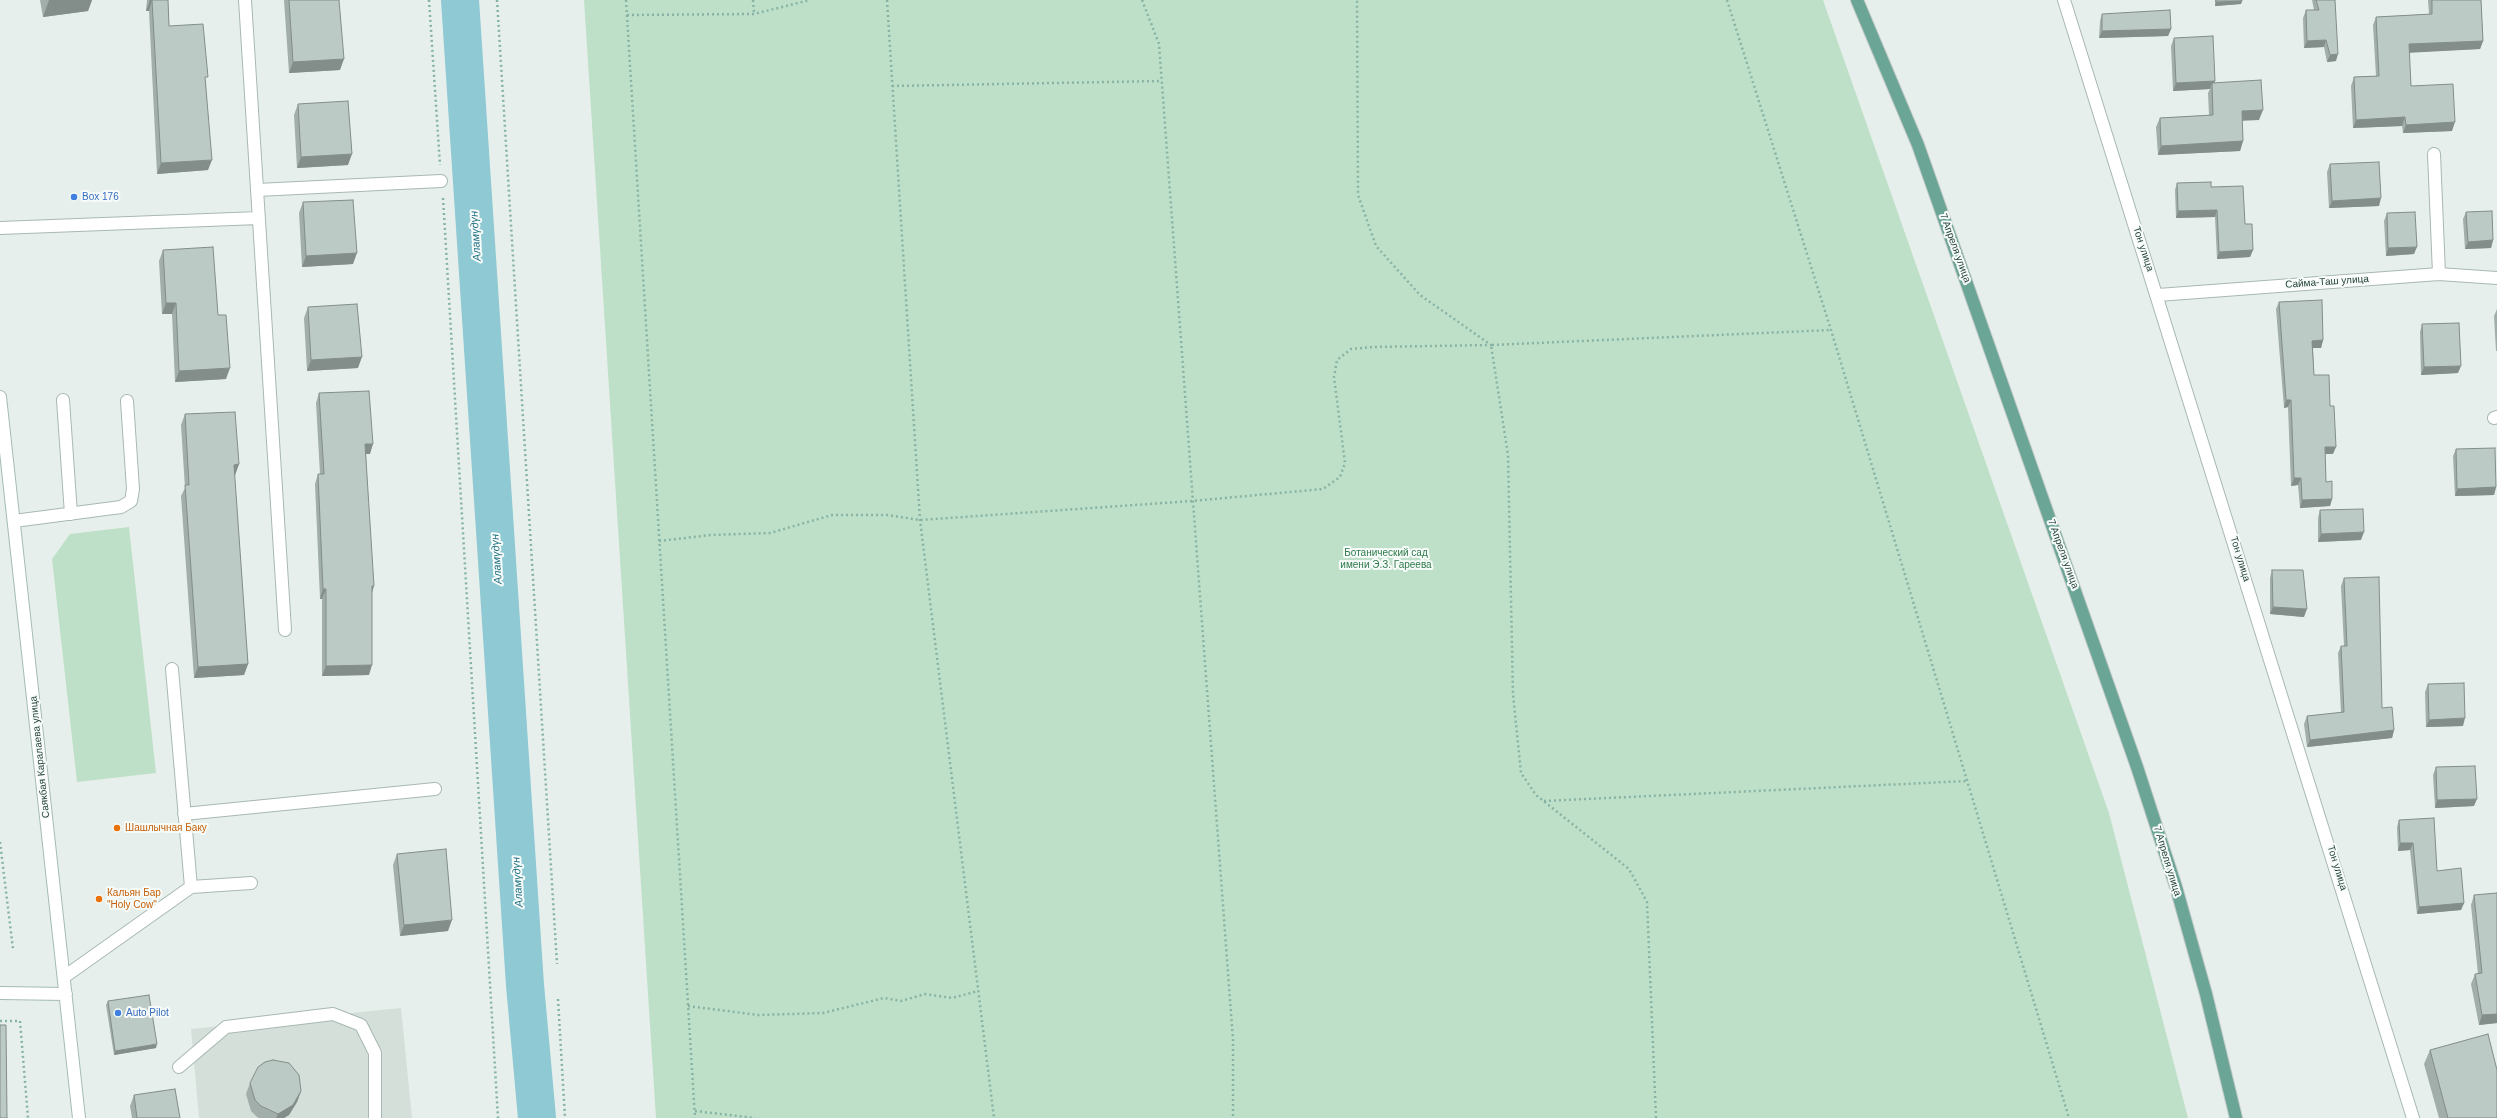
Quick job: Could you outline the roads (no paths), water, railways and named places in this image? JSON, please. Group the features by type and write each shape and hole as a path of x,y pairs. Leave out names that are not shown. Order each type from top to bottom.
{"main road":[{"name":"7 Апреля улица","path":"1858,0 1918,145 2134,759 2178,894 2206,994 2236,1118"}],"street":[{"path":"245,0 285,630"},
{"name":"Тон улица","path":"2064,0 2158,295 2413,1118"},
{"path":"2434,154 2439,274"},
{"path":"257,190 442,181"},
{"path":"0,228 259,218"},
{"name":"Сайма-Таш улица","path":"2158,295 2439,274 2497,278"},
{"name":"Саякбая Каралаева улица","path":"0,397 79,1118"},
{"path":"63,400 71,514"},
{"path":"14,521 121,507 131,501 133,489 127,401"},
{"path":"172,669 191,886"},
{"path":"184,814 435,789"},
{"path":"64,977 191,886 251,883"},
{"path":"0,993 66,994"},
{"path":"179,1067 226,1027 333,1014 361,1025 375,1053 375,1118"}],"waterway":[{"name":"Аламүдүн","path":"460,0 525,985 537,1118"}],"place":[{"name":"Box 176","path":"74,197"},
{"name":"Шашлычная Баку","path":"117,828"},
{"name":"Кальян Бар \"Holy Cow\"","path":"99,899"},
{"name":"Auto Pilot","path":"118,1013"}],"park label":[{"name":"Ботанический сад имени Э.З. Гареева","path":"1386,558"}]}
